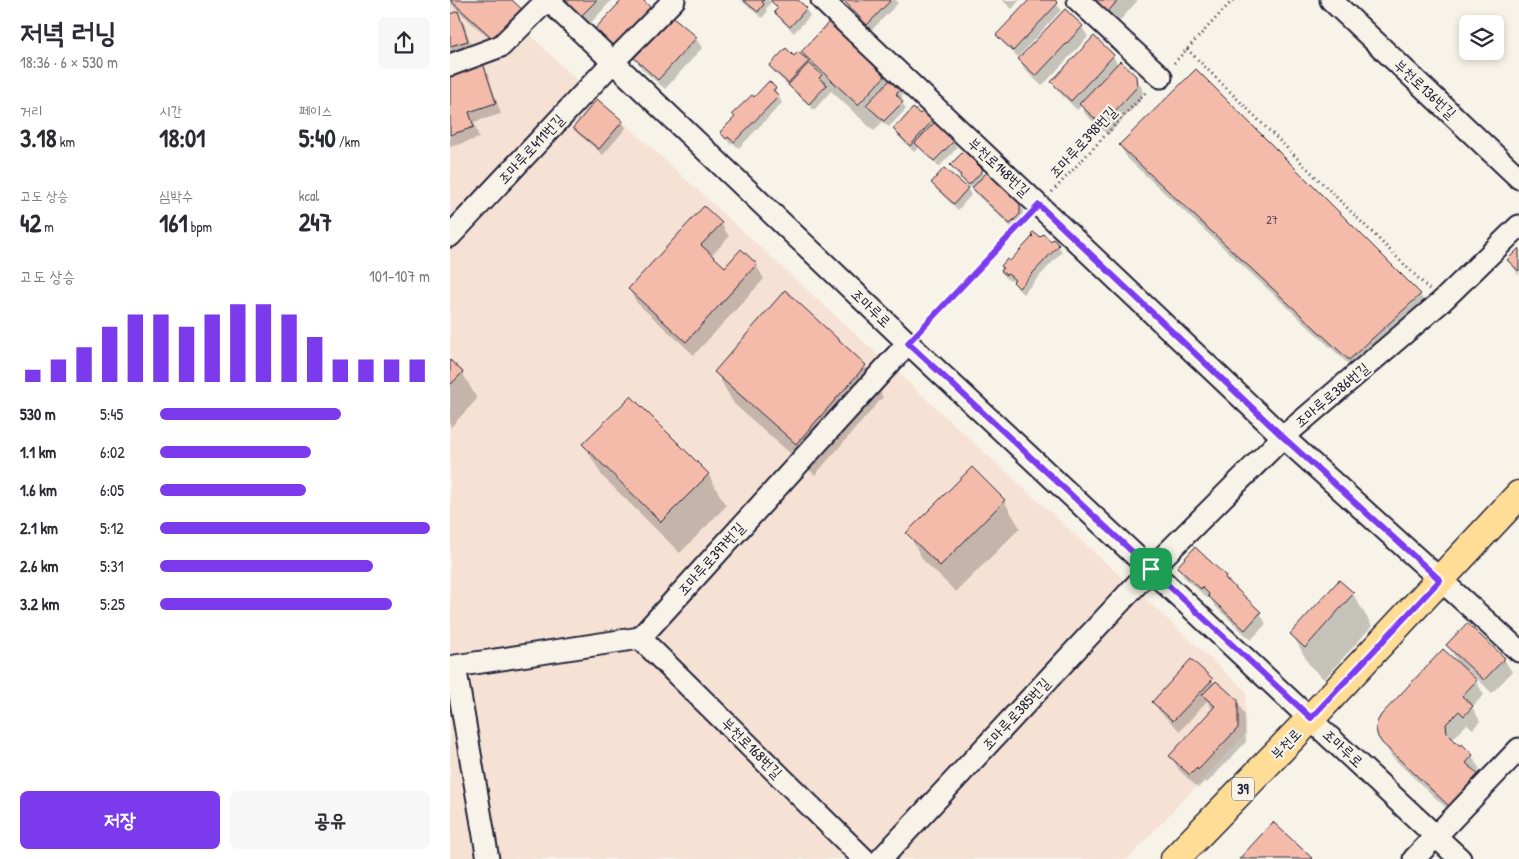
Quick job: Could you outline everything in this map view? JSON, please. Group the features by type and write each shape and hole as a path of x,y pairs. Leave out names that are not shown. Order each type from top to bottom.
{"main road":[{"name":"부천로","path":"1175,859 1311,718 1519,495"}],"street":[{"name":"조마루로","path":"547,0 908,343 1460,859"},
{"path":"450,65 501,46 547,0"},
{"name":"조마루로411번길","path":"450,236 613,62 674,0"},
{"name":"부천로148번길","path":"822,0 1283,437 1519,651"},
{"path":"1078,0 1161,76"},
{"name":"부천로136번길","path":"1331,0 1519,178"},
{"name":"조마루로386번길","path":"1151,569 1283,437 1442,301 1519,226"},
{"name":"조마루로397번길","path":"640,638 908,343"},
{"name":"조마루로385번길","path":"881,859 1151,569"},
{"path":"488,859 452,664 640,638"},
{"name":"부천로168번길","path":"640,638 864,859"},
{"path":"1414,859 1519,749"}],"path":[{"name":"조마루로398번길","path":"908,343 1233,0"},
{"path":"1187,49 1442,301"}],"shaded area":[{"path":"450,0 494,0 563,67 1246,691 1245,734 1128,859 450,859"}],"building":[{"path":"450,0 512,0 527,14 499,44"},
{"path":"559,0 597,0 577,20"},
{"path":"622,0 643,0 652,9 610,51 591,33"},
{"path":"743,0 764,0 762,2 764,4 758,12"},
{"path":"772,0 798,0 807,8 790,27 774,12 778,8"},
{"path":"843,0 891,0 867,25"},
{"path":"1029,0 1055,0 1058,3 1013,51 996,35"},
{"path":"1091,0 1118,0 1107,13"},
{"path":"1065,9 1083,26 1036,76 1018,59"},
{"path":"458,11 468,41 450,46 450,14"},
{"path":"672,16 697,37 658,80 634,58"},
{"path":"830,21 887,74 858,105 801,52"},
{"path":"1094,36 1114,55 1071,101 1051,82"},
{"path":"786,48 794,56 798,52 809,61 788,83 769,66"},
{"path":"1120,61 1136,76 1137,87 1102,125 1079,104"},
{"path":"483,63 496,103 469,112 474,127 450,135 450,74"},
{"path":"809,63 822,75 819,78 827,85 809,104 788,85"},
{"path":"1196,69 1421,294 1349,360 1119,145"},
{"path":"890,80 900,90 896,94 903,102 884,121 866,105"},
{"path":"769,81 776,88 773,90 779,96 734,142 728,137 726,139 720,132 735,117 732,114 752,95 754,97"},
{"path":"597,99 623,121 599,149 573,128"},
{"path":"913,108 920,114 924,110 933,120 910,146 893,129"},
{"path":"935,122 954,141 934,161 915,143"},
{"path":"964,151 983,170 969,185 950,165"},
{"path":"944,168 968,188 954,204 931,183"},
{"path":"988,171 1020,201 1020,214 1010,224 972,188"},
{"path":"704,206 722,223 701,245 725,267 741,249 757,264 686,342 628,289"},
{"path":"1033,232 1040,237 1043,234 1051,241 1053,239 1059,245 1019,288 1013,282 1015,280 1001,271 1003,268 1001,266 1007,259 1010,261 1033,236 1031,234"},
{"path":"1519,248 1519,271 1507,260"},
{"path":"785,290 866,365 796,444 714,372"},
{"path":"450,360 463,372 450,385"},
{"path":"631,396 709,474 661,522 582,444"},
{"path":"972,467 1005,500 940,566 906,533"},
{"path":"1195,547 1261,612 1245,630 1208,596 1209,594 1202,587 1201,589 1177,567"},
{"path":"1339,580 1354,593 1305,648 1290,634"},
{"path":"1467,623 1505,658 1484,680 1446,645"},
{"path":"1443,649 1477,680 1462,696 1473,706 1464,716 1459,711 1446,724 1447,733 1460,746 1462,744 1473,755 1466,763 1480,776 1450,807 1382,743 1376,729 1381,715"},
{"path":"1191,659 1213,679 1173,721 1152,702"},
{"path":"1216,681 1238,700 1238,728 1198,770 1197,768 1190,775 1169,756 1215,706 1202,695"},
{"path":"1273,822 1313,859 1239,859"}],"route":[{"path":"1039,205 1283,437 1440,580 1311,718 1151,569 908,343 1039,205"}]}
